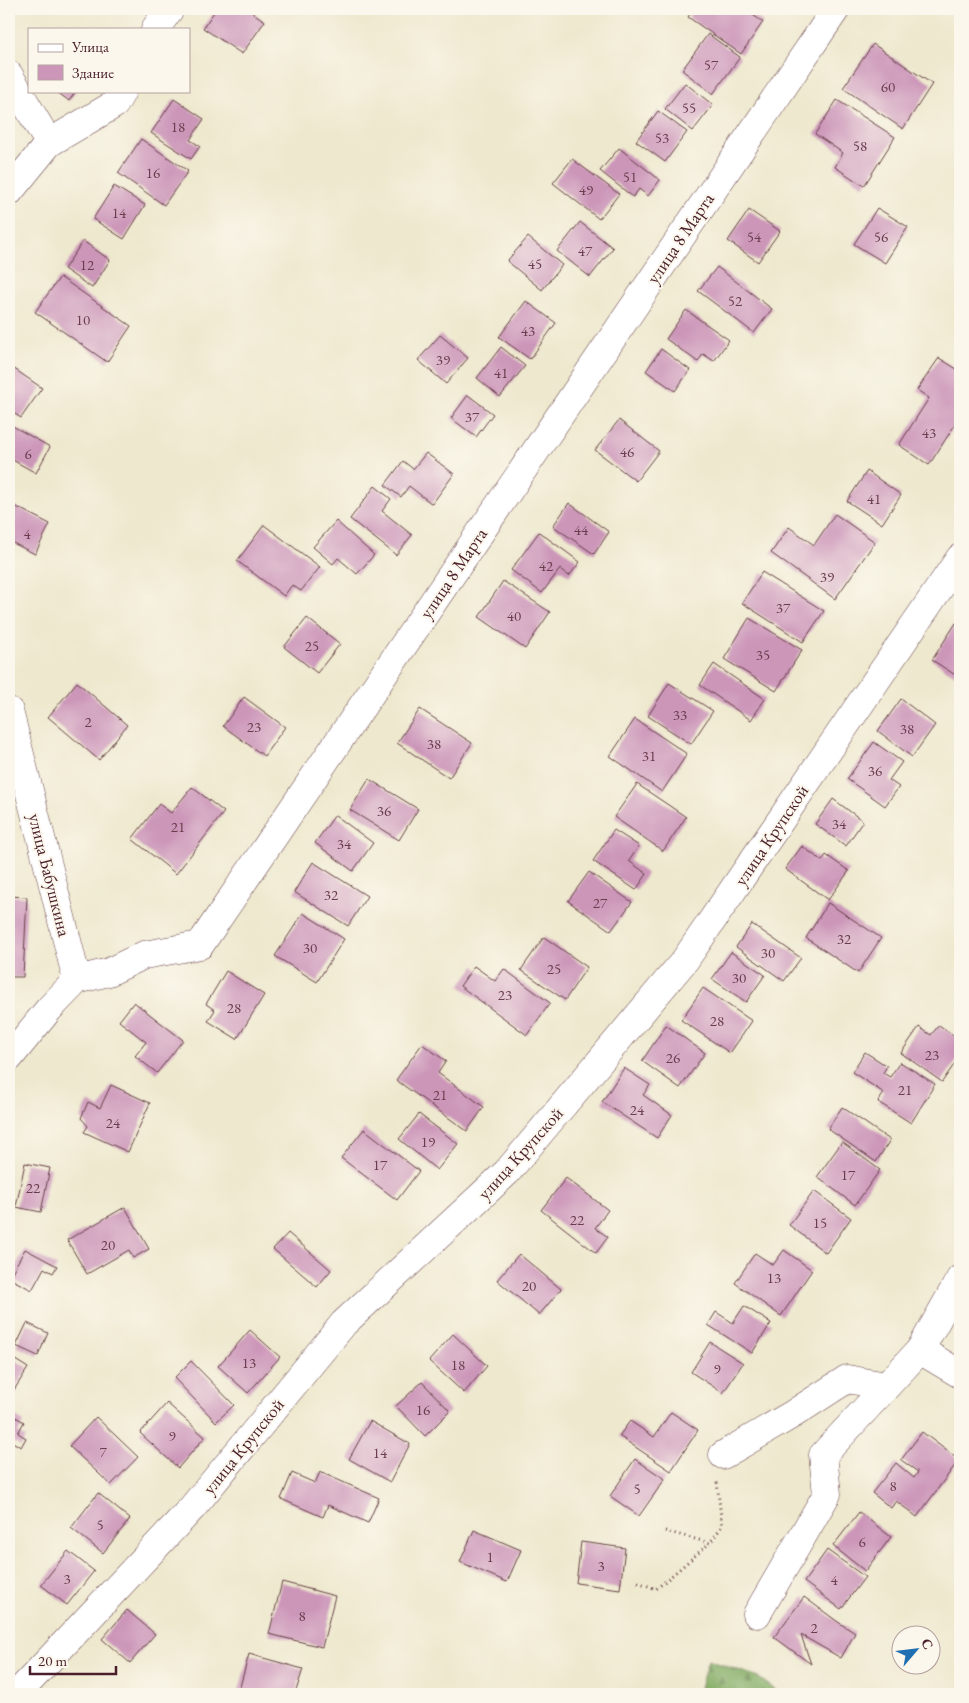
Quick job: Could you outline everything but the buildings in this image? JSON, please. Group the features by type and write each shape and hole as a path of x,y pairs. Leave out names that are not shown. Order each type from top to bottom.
{"street":[{"path":"156,28 170,9"},
{"name":"улица 8 Марта","path":"77,980 109,972 144,955 200,945 836,9"},
{"path":"9,75 49,143"},
{"path":"9,192 49,143 115,104 121,92"},
{"name":"улица Крупской","path":"17,1694 192,1508 344,1323 507,1172 685,960 960,558"},
{"name":"улица Бабушкина","path":"9,711 77,980"},
{"path":"9,1058 77,980"},
{"path":"757,1614 827,1494 823,1455 920,1350 960,1280"},
{"path":"920,1350 960,1374"},
{"path":"723,1455 793,1414 847,1379 886,1386"}],"path":[{"path":"638,1582 656,1589 710,1543 722,1526 716,1476 723,1455"},
{"path":"665,1531 710,1543"}],"green space":[{"path":"708,1660 756,1676 781,1694 698,1694"}]}
